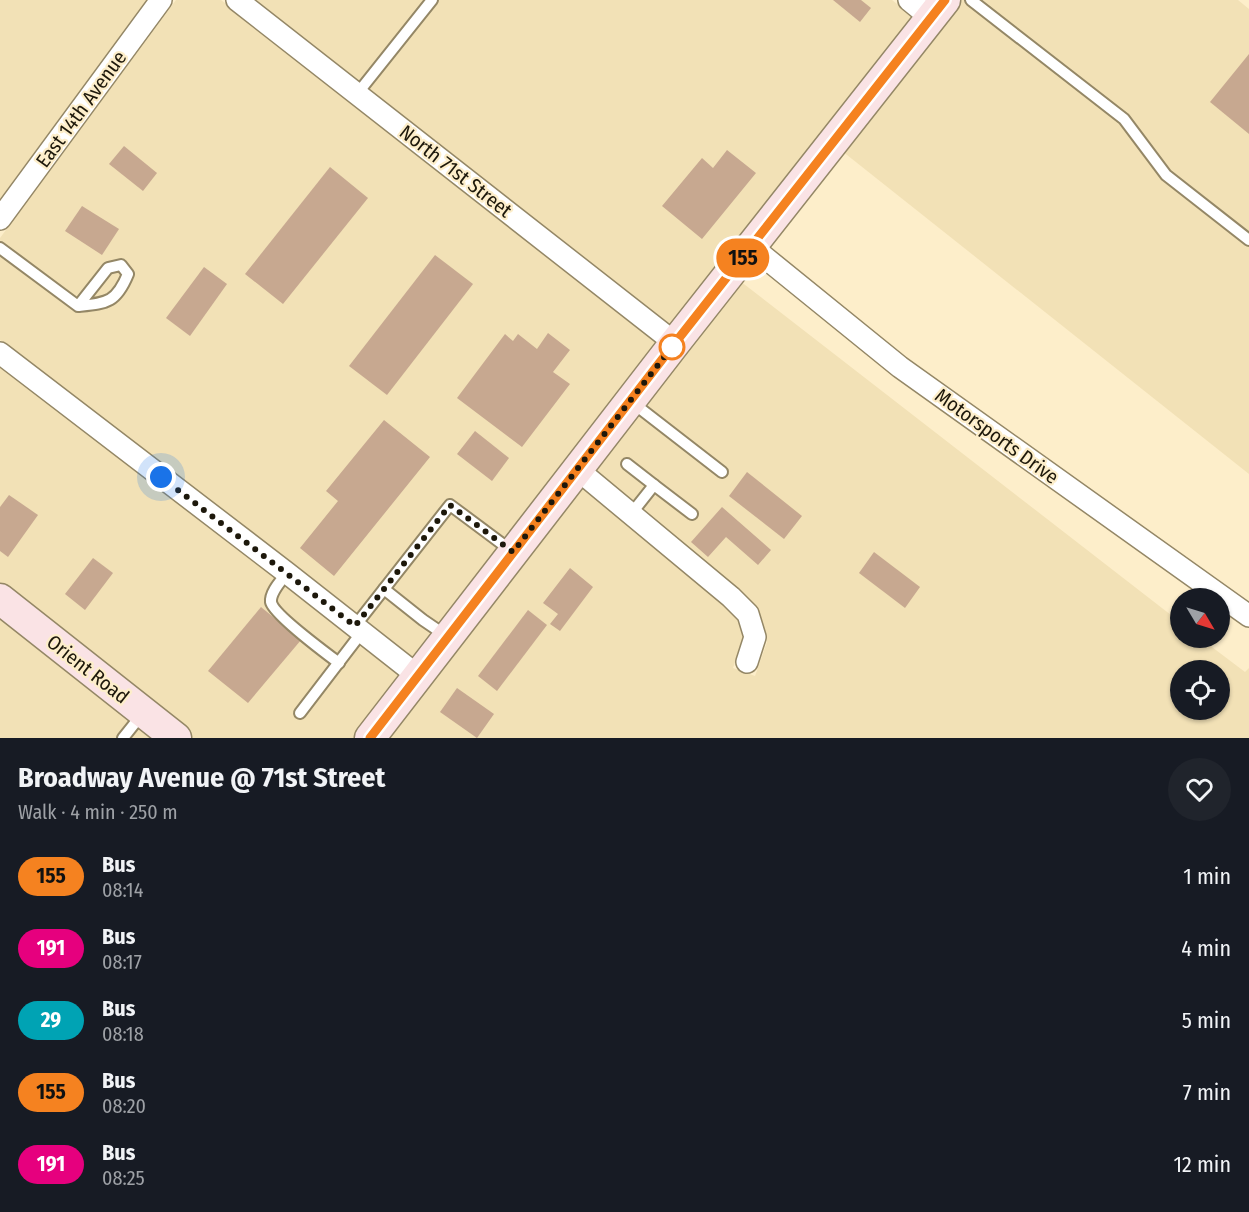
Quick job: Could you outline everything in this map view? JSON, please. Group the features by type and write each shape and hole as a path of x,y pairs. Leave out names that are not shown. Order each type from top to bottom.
{"main road":[{"path":"370,738 675,343 752,247 928,6"},
{"name":"Orient Road","path":"0,599 176,738"}],"street":[{"name":"East 14th Avenue","path":"0,219 161,0"},
{"name":"North 71st Street","path":"237,0 675,343"},
{"name":"Motorsports Drive","path":"752,247 900,367 1249,616"},
{"path":"0,353 418,676"},
{"path":"577,469 731,597 748,614 756,637 747,662"}],"lane":[{"path":"357,94 432,0"},
{"path":"970,0 1124,119 1166,175 1249,240"},
{"path":"0,248 78,306 111,301 122,289 128,274 121,265 108,268 78,306"},
{"path":"630,401 722,472"},
{"path":"627,464 692,514"},
{"path":"631,514 654,485"},
{"path":"300,713 339,663 384,589 450,505 513,552"},
{"path":"287,573 272,594 272,606 339,663"},
{"path":"384,589 448,637"},
{"path":"123,738 144,713"}],"shaded area":[{"path":"0,0 147,0 0,199"},
{"path":"176,0 221,0 660,344 415,661 293,564 0,340 0,238"},
{"path":"255,0 892,0 916,19 672,327"},
{"path":"960,0 1238,0 1249,9 1249,474 842,151"},
{"path":"740,281 1170,614 1170,648 1213,648 1229,660 1170,660 1170,720 1230,720 1230,661 1245,672 1249,668 1249,738 385,738 580,485 724,604 738,619 744,636 733,668 755,676 767,642 766,635 756,607 738,589 593,468"},
{"path":"0,366 403,677 355,738 193,738 0,586"},
{"path":"0,613 159,738 0,738"}],"building":[{"path":"833,0 861,0 871,8 860,22"},
{"path":"1249,54 1249,134 1210,102"},
{"path":"124,146 157,173 143,191 109,164"},
{"path":"727,150 756,173 702,239 662,206 702,158 713,168"},
{"path":"330,167 368,198 283,304 245,274"},
{"path":"82,206 119,229 102,255 65,231"},
{"path":"435,255 473,284 387,395 349,366"},
{"path":"204,267 227,284 190,336 166,318"},
{"path":"548,333 570,350 553,372 570,384 522,447 457,398 505,334 513,341 518,334 537,349"},
{"path":"384,420 430,457 334,576 300,548 338,501 326,491"},
{"path":"475,431 509,458 492,481 457,454"},
{"path":"747,472 802,516 784,539 729,496"},
{"path":"9,495 38,515 8,557 0,551 0,507"},
{"path":"722,507 771,550 758,565 726,537 708,557 691,542"},
{"path":"874,552 920,587 905,608 859,573"},
{"path":"93,558 113,573 85,610 65,594"},
{"path":"570,568 593,587 560,631 550,624 558,614 543,603"},
{"path":"261,607 301,640 248,703 208,671"},
{"path":"528,610 547,625 497,691 478,676"},
{"path":"457,688 494,714 477,738 440,712"}],"bus line":[{"name":"155","path":"370,738 664,357 945,0"}],"route":[{"path":"161,477 355,626 450,505 513,552 675,343 672,347"}]}
